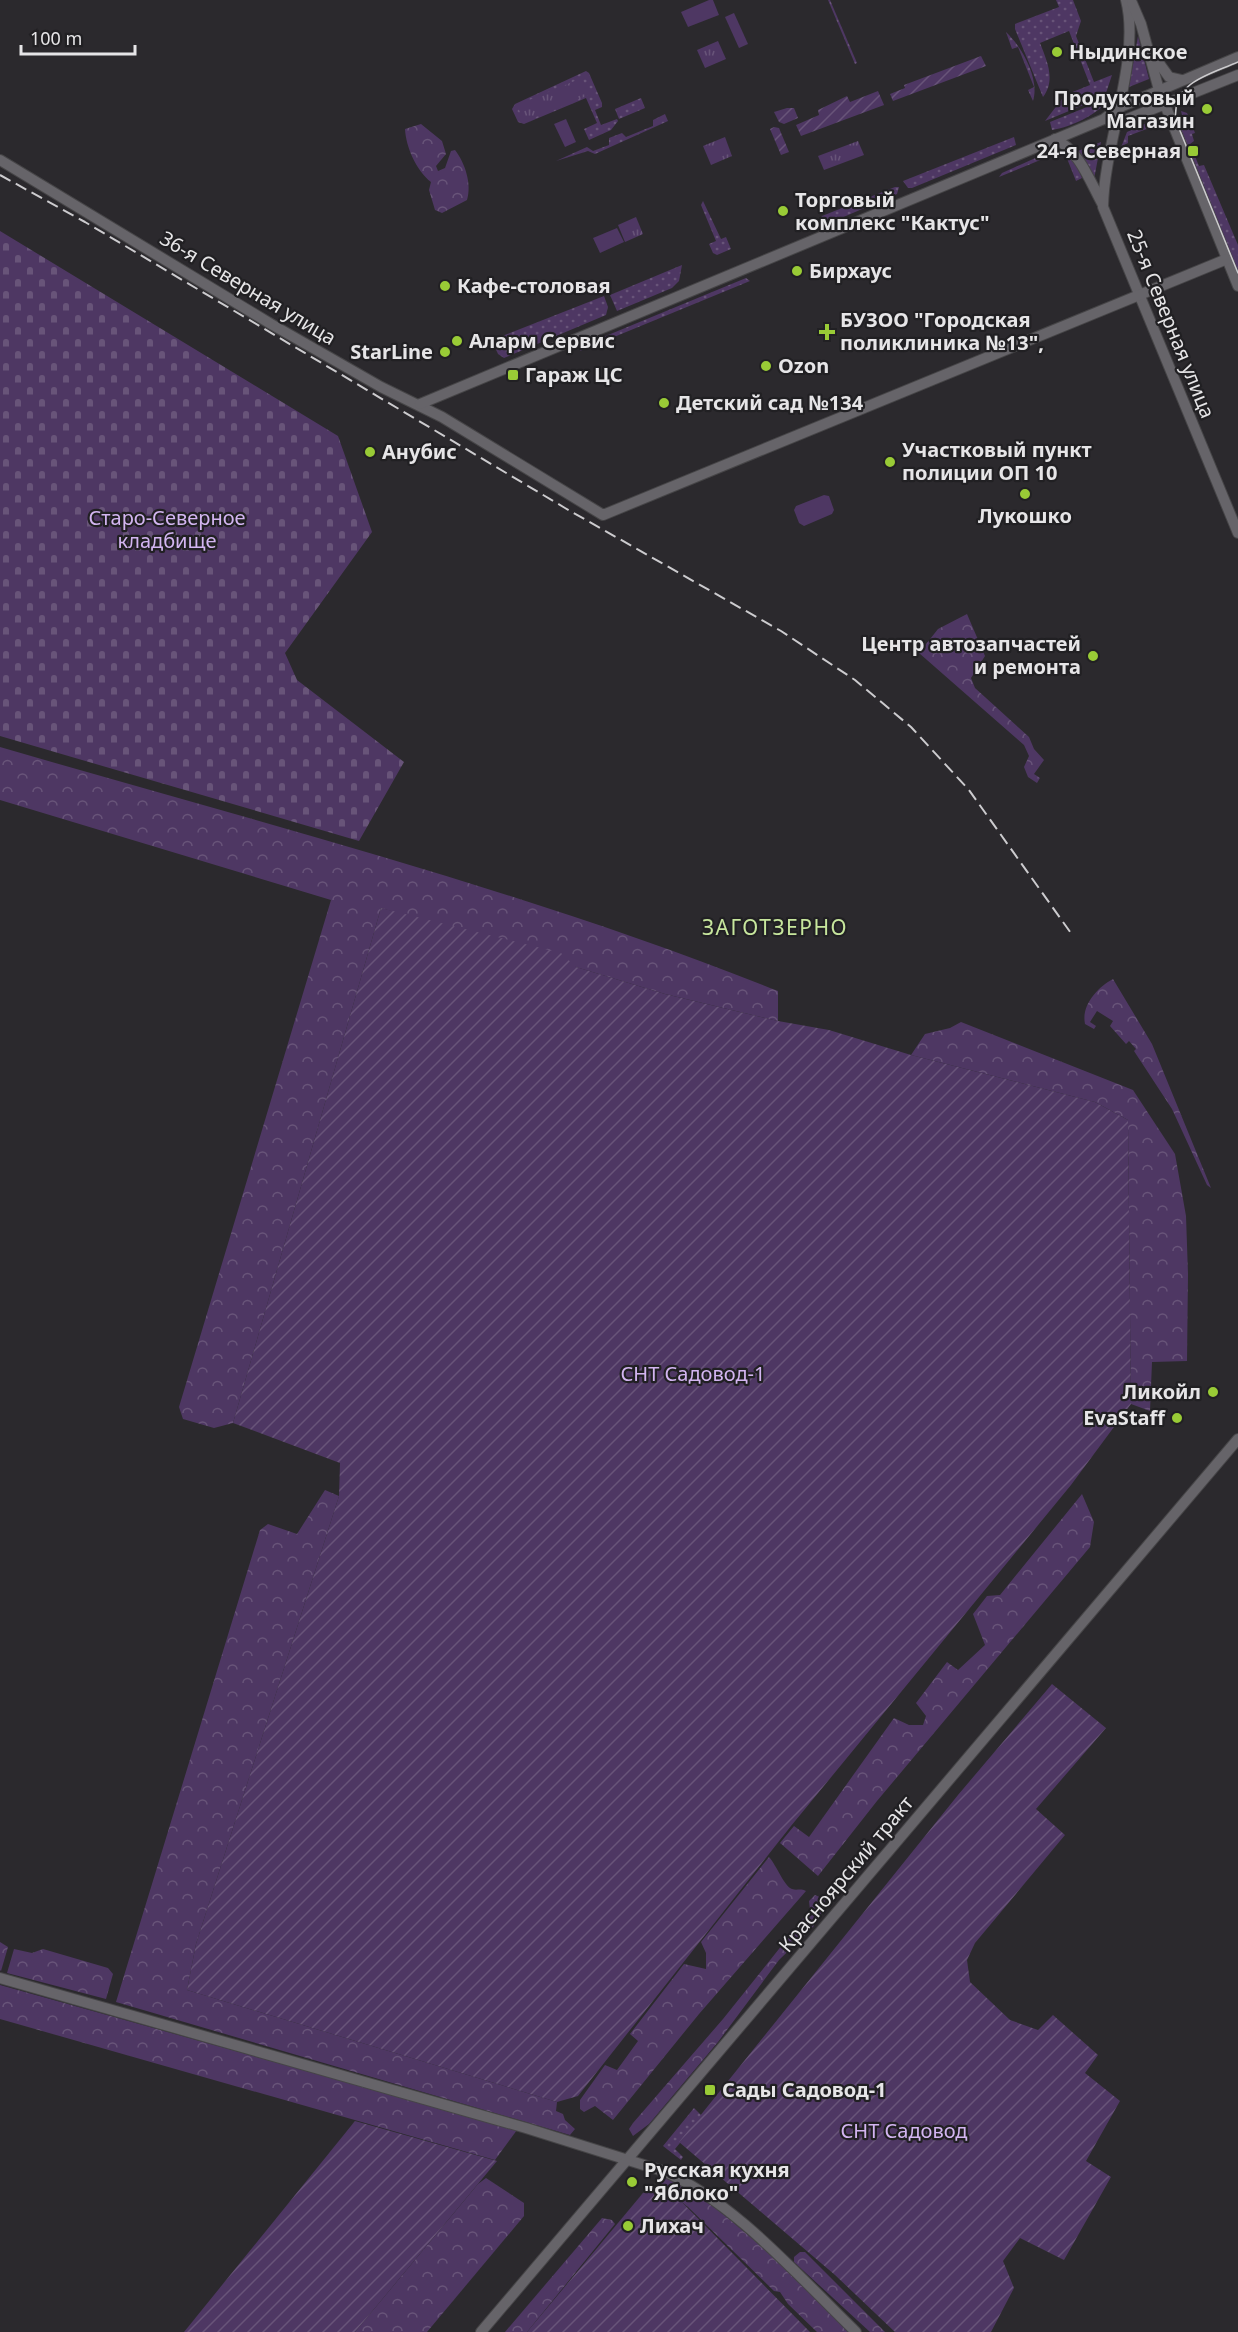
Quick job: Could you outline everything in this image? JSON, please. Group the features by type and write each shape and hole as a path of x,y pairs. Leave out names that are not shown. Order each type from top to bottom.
{"main road":[{"path":"1128,0 1149,49 1159,90 1238,286"},
{"name":"25-я Северная улица","path":"1128,0 1131,31 1103,179 1103,207 1238,533"},
{"path":"1149,49 1165,73 1174,79 1182,80"},
{"path":"420,404 1104,119 1118,108 1238,57"},
{"path":"1104,119 1115,124 1238,75"},
{"path":"1055,139 1075,154 1103,207"},
{"name":"36-я Северная улица","path":"0,160 271,324 381,387 420,404 603,515 1140,295"},
{"path":"1140,295 1227,259"},
{"name":"Красноярский тракт","path":"481,2332 1238,1439"},
{"path":"0,1978 629,2158 681,2179 725,2208 856,2332"}],"green space":[{"path":"713,0 719,15 688,27 681,12"},
{"path":"828,0 830,0 857,63 855,64"},
{"path":"1056,0 1073,0 1081,21 1076,36 1094,82 1112,75 1105,96 1045,121 1065,95 1090,85 1069,31 1040,43 1050,77 1043,97 1015,29 1015,24 1059,7"},
{"path":"734,13 748,44 739,48 725,17"},
{"path":"1006,32 1018,46 1032,73 1035,92 1033,101 1028,90 1034,87 1018,47 1012,49"},
{"path":"1138,36 1149,79 1129,87"},
{"path":"718,41 726,59 705,68 697,50"},
{"path":"981,56 986,66 893,101 890,94 905,88 904,85"},
{"path":"586,71 602,103 602,107 595,110 601,125 617,119 618,121 611,130 589,140 584,129 597,123 586,98 524,124 518,122 512,109 515,104"},
{"path":"582,78 589,95 524,122 517,105"},
{"path":"878,91 884,105 801,136 796,125 819,115 818,110 847,96 850,102"},
{"path":"641,98 645,108 619,119 615,109"},
{"path":"1109,98 1098,110 1084,119 1052,130 1050,122"},
{"path":"794,108 798,118 784,124 779,122 774,112"},
{"path":"1181,111 1187,113 1195,133 1192,134 1194,141 1190,144 1199,166 1204,165 1238,245 1238,280 1179,132 1185,127"},
{"path":"665,114 668,121 595,154 588,151 556,161 587,147 593,151 609,145 609,138 622,133 626,137 653,126 653,120"},
{"path":"1158,118 1160,124 1128,136 1128,143 1122,146 1118,155 1127,132"},
{"path":"566,119 576,142 565,147 554,124"},
{"path":"421,124 442,141 446,154 436,166 438,171 445,168 451,151 455,150 467,174 469,187 467,200 442,213 435,210 429,190 431,182 416,165 407,143 405,129"},
{"path":"779,128 789,152 781,155 770,129"},
{"path":"725,137 732,156 711,165 703,146"},
{"path":"1014,137 1016,145 912,188 908,188 903,181"},
{"path":"858,141 864,155 824,170 818,156"},
{"path":"1101,142 1094,177 1089,174 1078,151"},
{"path":"1053,150 1055,154 999,177 1002,173"},
{"path":"1066,156 1072,156 1082,178 1076,181"},
{"path":"899,187 897,194 818,228 816,225 822,216"},
{"path":"703,201 721,239 726,237 731,249 717,255 713,253 709,244 716,241 701,205"},
{"path":"636,217 643,234 625,242 618,225"},
{"path":"617,228 624,242 600,253 593,238"},
{"name":"Старо-Северное кладбище","path":"0,231 338,436 372,532 285,653 297,680 404,762 359,841 0,736"},
{"path":"682,265 679,281 672,288 617,311 610,295"},
{"path":"746,278 750,281 580,351 584,345"},
{"path":"604,296 608,307 606,315 504,358 498,354 492,340"},
{"path":"824,495 829,496 834,510 832,514 804,526 799,523 794,510 796,506"},
{"path":"967,614 985,656 971,678 975,688 1029,737 1034,749 1044,760 1034,774 1040,778 1037,783 1028,777 1024,767 1029,756 1024,745 919,653 938,629"},
{"path":"0,747 490,889 587,921 778,991 778,1021 665,994 381,908 233,1423 214,1428 183,1419 179,1407 331,900 0,800"},
{"name":"СНТ Садовод-1","path":"381,908 561,953 576,967 665,994 778,1021 829,1030 911,1055 1095,1102 1128,1120 1131,1404 1071,1485 791,1826 578,2096 557,2102 187,1990 196,1944 339,1496 340,1463 233,1423"},
{"path":"1113,979 1152,1044 1211,1188 1207,1185 1172,1109 1134,1051 1136,1049 1129,1041 1126,1044 1110,1026 1113,1021 1097,1011 1090,1022 1096,1026 1094,1029 1085,1024 1084,1017 1092,997"},
{"path":"961,1022 1133,1090 1175,1154 1186,1216 1187,1361 1152,1362 1150,1411 1131,1404 1128,1120 1095,1102 911,1055 925,1034 950,1028"},
{"path":"325,1490 339,1496 196,1944 187,1990 557,2102 556,2111 563,2114 565,2120 575,2129 570,2135 116,2002 260,1530 268,1524 297,1534"},
{"path":"1082,1494 1094,1522 1090,1547 877,1801 818,1876 780,1843 794,1826 809,1837 894,1718 909,1725 923,1725 926,1716 916,1703 947,1662 958,1670 985,1645 973,1614 987,1596 1000,1595"},
{"name":"СНТ Садовод","path":"1052,1684 1106,1728 1036,1809 1065,1835 975,1943 967,1960 970,1982 1010,2020 1038,2030 1053,2015 1098,2055 1085,2073 1120,2101 1086,2161 1111,2177 1064,2260 1020,2238 1003,2261 1014,2288 991,2332 895,2332 835,2275 679,2142 958,1795"},
{"path":"769,1857 789,1887 806,1891 699,2014 613,2120 595,2106 584,2112 580,2109 580,2100 605,2065 617,2070 638,2041 630,2034 684,1964 706,1969 706,1953 701,1942"},
{"path":"815,1895 824,1899 826,1905 813,1927 779,1960 718,2042 649,2124 633,2136 629,2129 633,2123 723,2019 810,1910 809,1901"},
{"path":"0,1942 8,1947 1,1971 0,1970"},
{"path":"14,1949 32,1953 43,1949 108,1968 113,1974 106,1999 7,1973"},
{"path":"0,1985 517,2130 495,2160 0,2019"},
{"path":"694,2108 702,2116 675,2149 683,2157 681,2160 663,2146"},
{"path":"355,2121 497,2161 355,2332 184,2332"},
{"path":"664,2175 714,2207 786,2269 853,2332 817,2332 788,2304 780,2292 774,2291 688,2207 658,2183 657,2178"},
{"path":"486,2178 524,2203 524,2216 427,2332 355,2332 478,2184"},
{"path":"664,2184 810,2332 527,2332 643,2193"},
{"path":"602,2218 612,2220 615,2224 527,2332 505,2332"},
{"path":"800,2252 805,2252 885,2332 870,2332 794,2262 794,2257"}],"tram line":[{"path":"1238,62 1194,82 1180,97 1176,108 1176,121 1238,273"}],"railway":[{"path":"0,175 85,222 565,508 781,631 855,680 911,727 969,790 1073,936"}],"place":[{"name":"Ныдинское","path":"1057,52"},
{"name":"Продуктовый Магазин","path":"1207,109"},
{"name":"24-я Северная","path":"1193,151"},
{"name":"Торговый комплекс \"Кактус\"","path":"783,211"},
{"name":"Бирхаус","path":"797,271"},
{"name":"Кафе-столовая","path":"445,286"},
{"name":"БУЗОО \"Городская поликлиника №13\",","path":"827,332"},
{"name":"Аларм Сервис","path":"457,341"},
{"name":"StarLine","path":"445,352"},
{"name":"Ozon","path":"766,366"},
{"name":"Гараж ЦС","path":"513,375"},
{"name":"Детский сад №134","path":"664,403"},
{"name":"Анубис","path":"370,452"},
{"name":"Участковый пункт полиции ОП 10","path":"890,462"},
{"name":"Лукошко","path":"1025,494"},
{"name":"Центр автозапчастей и ремонта","path":"1093,656"},
{"name":"Ликойл","path":"1213,1392"},
{"name":"EvaStaff","path":"1177,1418"},
{"name":"Сады Садовод-1","path":"710,2090"},
{"name":"Русская кухня \"Яблоко\"","path":"632,2182"},
{"name":"Лихач","path":"628,2226"}],"district":[{"name":"ЗАГОТЗЕРНО","path":"775,928"}]}
